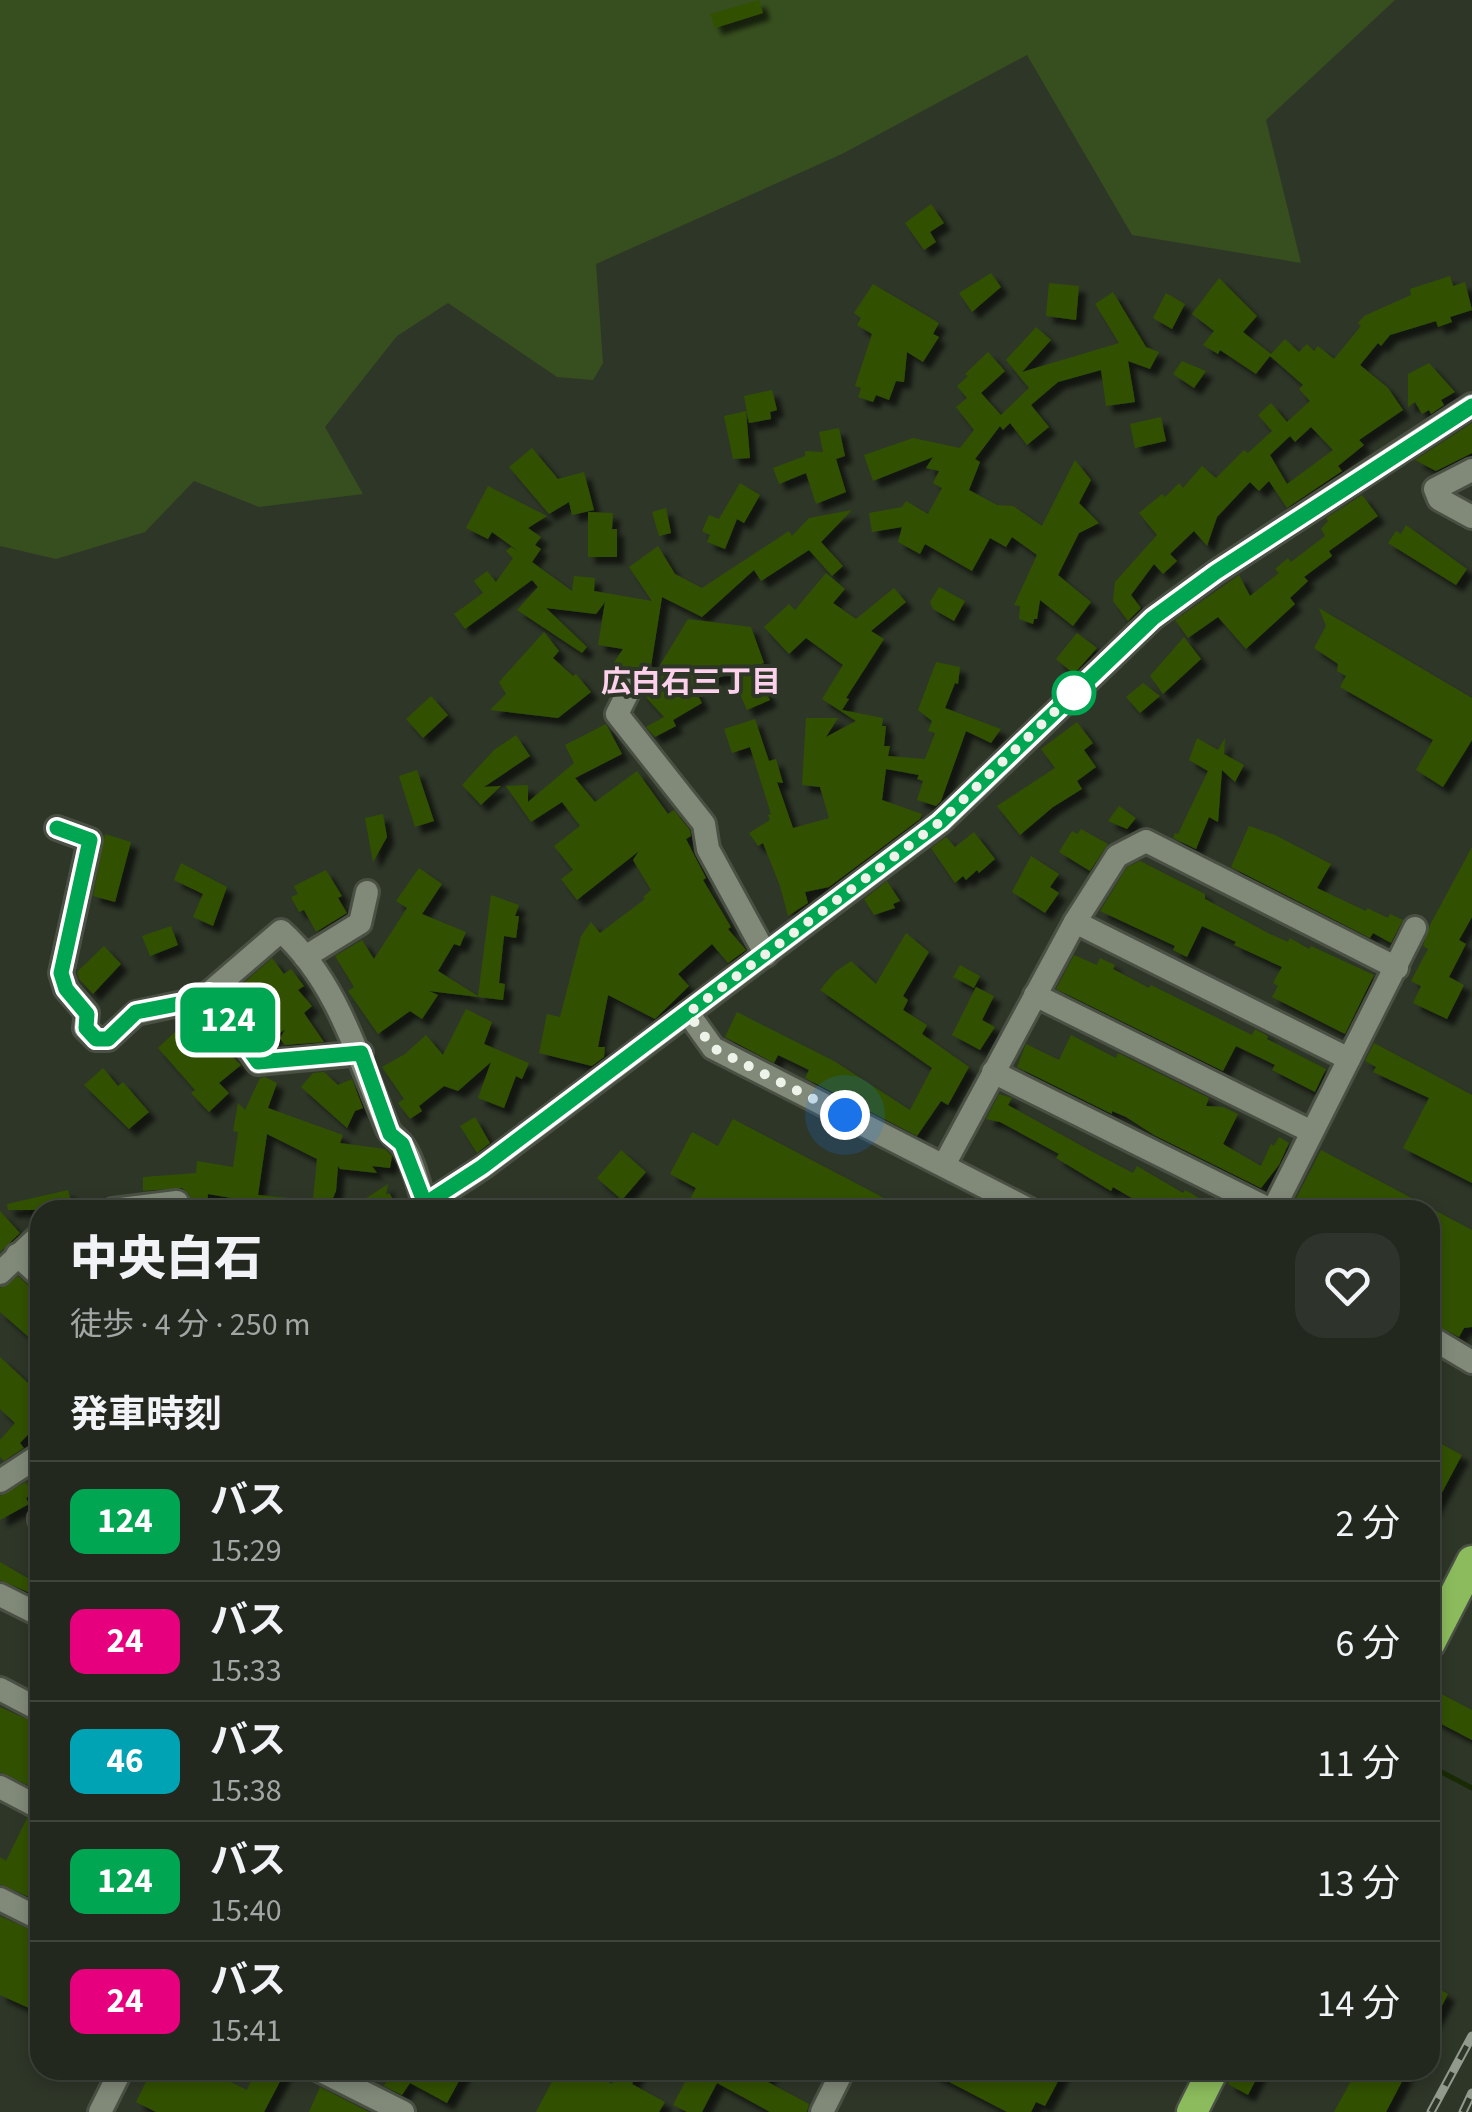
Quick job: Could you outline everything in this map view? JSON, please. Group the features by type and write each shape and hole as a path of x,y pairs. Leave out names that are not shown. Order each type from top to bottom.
{"highway":[{"path":"1440,1623 1472,1561"},
{"path":"1192,2112 1208,2080"}],"street":[{"path":"432,1200 482,1167 940,822 1153,618 1216,572 1472,406"},
{"path":"1472,470 1435,489 1439,498 1472,518"},
{"path":"628,690 618,714 704,824 708,849 766,954"},
{"path":"57,828 90,840 61,973 66,989 87,1014 86,1028 96,1039 108,1039 136,1012 188,1002 209,993 281,931 305,958 361,1053 390,1134 402,1144 419,1200"},
{"path":"944,1165 1075,922 1117,856 1146,842 1398,968"},
{"path":"305,958 360,923 367,892"},
{"path":"1075,922 1350,1059"},
{"path":"1277,1200 1415,928"},
{"path":"209,993 258,1062 361,1053"},
{"path":"1035,995 1312,1132"},
{"path":"688,1013 713,1048 1011,1200"},
{"path":"993,1072 1252,1200"},
{"path":"0,1274 30,1244"},
{"path":"18,1255 30,1266"},
{"path":"1440,1343 1472,1362"},
{"path":"0,1482 30,1465"},
{"path":"0,1595 30,1610"},
{"path":"0,1689 30,1705"},
{"path":"0,1787 30,1803"},
{"path":"0,1899 30,1915"},
{"path":"100,2112 116,2080"},
{"path":"339,2080 403,2112"},
{"path":"822,2112 838,2080"}],"green space":[{"path":"0,0 1395,0 1266,120 1301,263 1132,235 1027,55 842,154 596,264 603,363 593,380 557,377 448,303 397,336 325,427 363,494 259,507 194,481 145,532 56,559 0,546"}],"building":[{"path":"759,0 763,13 715,28 710,14"},
{"path":"931,204 944,223 930,232 936,242 924,250 905,223"},
{"path":"991,273 1001,287 972,312 959,293"},
{"path":"1450,276 1453,286 1465,282 1472,310 1450,317 1452,322 1438,327 1436,321 1390,335 1360,365 1388,388 1403,410 1359,440 1364,445 1338,466 1342,471 1287,508 1269,481 1259,491 1250,482 1217,517 1207,546 1194,531 1170,554 1177,561 1163,574 1154,564 1131,595 1141,608 1128,621 1113,601 1115,582 1157,535 1139,513 1179,483 1183,488 1202,466 1216,478 1244,450 1248,453 1272,431 1258,415 1271,403 1287,422 1310,401 1299,389 1303,385 1270,356 1256,374 1220,350 1218,354 1203,345 1214,331 1192,314 1219,278 1257,316 1243,332 1271,354 1285,339 1299,352 1307,344 1314,351 1318,346 1334,359 1361,326 1358,323 1364,316 1411,295 1410,289","holes":["1311,427 1333,450 1287,484 1270,455 1290,436 1295,442"]},
{"path":"1049,283 1079,286 1076,320 1046,316"},
{"path":"873,284 939,323 933,334 939,337 923,362 907,352 904,382 896,381 889,400 876,395 873,402 858,397 861,388 855,386 872,334 857,325 861,318 854,313"},
{"path":"1113,292 1146,347 1159,352 1150,369 1128,361 1135,402 1106,406 1101,370 1058,382 1031,405 1049,427 1027,445 1010,423 1003,430 1000,426 975,459 980,462 969,490 997,505 1013,506 1042,526 1075,460 1091,480 1079,503 1099,523 1079,533 1058,575 1091,602 1073,626 1040,600 1033,624 1019,619 1020,606 1014,605 1037,555 1012,537 1006,547 990,538 972,571 925,544 920,554 898,542 902,527 872,532 869,513 902,507 906,501 928,514 942,488 933,483 939,471 926,468 933,457 873,481 864,455 913,438 960,448 974,430 956,407 967,398 957,386 968,376 965,374 988,352 1005,371 981,393 1001,415 1029,388 1006,360 1036,327 1051,340 1022,372 1119,343 1095,304"},
{"path":"1166,293 1185,304 1172,329 1153,318"},
{"path":"1182,361 1206,371 1194,388 1173,374"},
{"path":"1429,363 1455,392 1441,400 1444,405 1431,414 1429,410 1422,414 1415,402 1408,407 1408,374"},
{"path":"772,390 777,410 770,412 771,419 749,423 744,396"},
{"path":"746,411 750,458 733,459 724,416"},
{"path":"1161,417 1166,441 1135,448 1130,424"},
{"path":"1472,423 1472,453 1436,471 1415,460"},
{"path":"839,428 845,456 836,459 846,492 816,504 806,473 779,484 773,468 805,456 805,451 823,452 819,432"},
{"path":"532,448 558,479 584,472 594,510 572,515 569,502 549,514 509,467"},
{"path":"740,483 760,495 744,523 737,519 725,549 707,542 710,535 702,531 709,515 719,519"},
{"path":"488,486 547,516 528,528 541,537 535,545 541,549 532,562 572,591 574,576 595,578 594,591 652,601 629,567 658,546 675,574 702,588 789,531 792,536 809,518 852,510 821,542 843,566 832,576 809,550 761,581 754,570 702,617 662,597 648,685 688,619 751,627 764,663 754,666 770,700 747,710 731,674 699,683 693,686 702,703 673,720 676,726 655,737 646,727 664,717 643,694 641,681 629,675 619,679 608,671 623,649 598,645 605,602 596,614 546,608 587,647 582,653 517,610 538,587 532,580 465,629 454,614 483,593 474,581 487,571 496,582 513,558 506,551 511,547 518,551 492,532 488,539 466,528"},
{"path":"1362,495 1378,516 1329,551 1332,556 1304,577 1308,581 1290,598 1295,604 1246,649 1218,617 1188,638 1175,620 1239,575 1250,596 1279,573 1275,569 1288,558 1291,562 1325,536 1321,529 1328,521 1326,518"},
{"path":"666,508 671,533 659,536 652,512"},
{"path":"588,512 613,513 617,557 588,557"},
{"path":"1406,525 1467,569 1456,585 1388,543"},
{"path":"826,573 845,589 833,603 856,619 894,588 906,602 871,631 884,639 842,710 883,718 884,746 890,746 888,756 925,759 935,733 928,731 932,721 918,710 936,662 960,667 958,684 955,683 945,708 1001,729 991,743 966,731 936,806 917,800 923,781 917,779 919,775 886,769 882,800 922,814 920,819 829,887 805,892 808,903 788,916 763,843 758,846 749,833 770,820 771,814 750,747 732,753 724,729 755,719 769,761 776,759 783,783 777,782 793,828 829,818 820,787 802,785 806,718 838,718 826,737 856,721 822,699 843,665 806,638 789,654 764,627 789,604 795,610"},
{"path":"939,587 965,601 954,621 933,609 930,602"},
{"path":"1319,608 1472,698 1472,740 1443,787 1416,770 1433,740 1340,687 1346,676 1337,671 1338,664 1314,648 1326,626"},
{"path":"544,632 559,651 553,658 573,676 576,674 591,692 558,718 490,710 506,694 499,682"},
{"path":"1077,633 1097,648 1074,674 1056,659"},
{"path":"1184,637 1201,659 1163,694 1150,676"},
{"path":"1143,683 1160,696 1140,713 1126,697"},
{"path":"431,696 448,715 423,738 406,719"},
{"path":"1077,722 1093,743 1084,750 1096,767 1077,781 1082,789 1020,835 997,806 1055,768 1041,749"},
{"path":"606,724 622,754 575,778 595,802 637,771 668,814 674,810 690,830 691,836 686,839 706,878 703,880 731,927 728,929 746,950 728,963 712,944 678,974 689,986 655,1019 608,995 598,1047 605,1047 604,1057 592,1066 539,1053 547,1014 560,1017 581,936 591,922 600,933 645,899 651,890 633,860 639,851 577,900 561,879 573,870 554,846 580,826 562,802 531,822 506,786 528,785 528,802 574,763 565,745"},
{"path":"516,735 530,756 484,787 501,786 481,805 462,785 494,750"},
{"path":"1197,738 1218,750 1225,738 1224,754 1244,765 1235,782 1222,770 1218,822 1209,817 1196,849 1173,838 1208,771 1189,760"},
{"path":"417,770 434,821 415,827 399,776"},
{"path":"1119,806 1136,818 1127,829 1108,821"},
{"path":"383,814 387,837 373,862 365,818"},
{"path":"1249,826 1331,864 1317,888 1366,911 1367,908 1403,920 1391,943 1373,933 1370,938 1231,867"},
{"path":"1081,829 1108,844 1090,871 1059,852 1072,831 1077,834"},
{"path":"974,832 995,859 979,873 977,870 966,880 963,876 955,883 931,848 946,837 955,847"},
{"path":"105,834 131,842 115,902 93,896"},
{"path":"1472,847 1472,917 1459,940 1466,944 1449,977 1464,985 1447,1019 1413,1003 1421,986 1411,981 1428,949 1423,946 1430,925"},
{"path":"1031,856 1059,874 1050,887 1059,893 1045,913 1012,892"},
{"path":"1140,861 1205,894 1205,899 1268,933 1288,942 1290,938 1309,949 1311,946 1374,975 1345,1034 1272,997 1278,986 1273,983 1282,967 1234,945 1236,942 1202,926 1187,957 1173,950 1175,946 1100,911 1127,867"},
{"path":"181,863 227,887 213,926 193,917 203,894 174,880"},
{"path":"419,868 442,884 422,914 466,932 460,946 454,944 438,971 478,996 491,895 519,905 516,938 504,936 499,983 505,984 503,1000 429,991 438,995 422,1019 410,1011 378,1034 348,991 354,987 335,956 362,940 374,959 407,908 396,901"},
{"path":"326,870 347,913 316,932 304,910 299,912 291,897 298,894 294,886"},
{"path":"887,881 900,901 893,904 895,908 874,915 864,899"},
{"path":"171,926 178,945 150,956 142,936"},
{"path":"906,933 929,952 903,996 908,1000 903,1010 927,1025 922,1034 969,1067 948,1105 941,1101 917,1136 805,1078 809,1070 778,1055 774,1063 725,1037 737,1012 834,1061 910,1110 932,1068 820,990 851,961 876,984"},
{"path":"104,946 121,964 93,994 77,972"},
{"path":"1074,955 1097,965 1100,958 1149,988 1151,985 1252,1035 1255,1029 1268,1036 1267,1039 1326,1069 1315,1092 1272,1070 1275,1065 1236,1046 1223,1071 1056,989"},
{"path":"272,958 284,974 291,969 304,986 298,990 312,1006 304,1013 324,1042 285,1045 280,1039 285,1029 264,1046 229,996"},
{"path":"960,965 980,976 974,988 953,977"},
{"path":"976,987 994,996 982,1020 995,1027 980,1050 952,1035"},
{"path":"466,1009 492,1022 484,1044 529,1063 522,1079 516,1076 504,1108 478,1098 491,1062 458,1091 444,1086 419,1106 422,1111 410,1119 398,1103 404,1099 382,1067 405,1054 426,1035 443,1055"},
{"path":"212,1029 224,1049 241,1065 219,1083 229,1093 209,1112 158,1048 175,1032 189,1048"},
{"path":"1071,1035 1116,1058 1118,1053 1209,1098 1206,1106 1223,1107 1238,1114 1223,1144 1261,1166 1271,1144 1274,1146 1279,1137 1289,1143 1279,1165 1261,1188 1126,1117 1112,1114 1017,1067 1026,1044 1059,1060"},
{"path":"1374,1043 1472,1095 1472,1183 1403,1148 1429,1098 1373,1072 1376,1067 1365,1061"},
{"path":"103,1068 118,1086 123,1082 149,1112 129,1129 84,1085"},
{"path":"324,1072 338,1085 352,1079 363,1108 355,1111 347,1128 301,1087 313,1073"},
{"path":"260,1078 277,1083 268,1108 343,1135 340,1143 385,1149 392,1156 390,1168 372,1166 377,1173 338,1166 332,1200 313,1200 317,1159 267,1134 258,1195 310,1200 237,1200 208,1194 208,1200 191,1200 182,1188 143,1191 143,1177 196,1173 197,1161 233,1167 238,1103 245,1110"},
{"path":"999,1094 1012,1098 1008,1105 1089,1150 1133,1173 1137,1166 1199,1198 1135,1200 1113,1187 1111,1191 1056,1158 1059,1154 1000,1122 986,1119"},
{"path":"475,1117 490,1143 477,1153 460,1126"},
{"path":"733,1119 888,1200 689,1200 696,1188 670,1174 692,1132 718,1146"},
{"path":"621,1150 646,1172 622,1200 597,1178"},
{"path":"1321,1150 1415,1200 1295,1200"},
{"path":"388,1184 386,1195 389,1193 394,1200 363,1200"},
{"path":"68,1190 71,1200 30,1200 30,1210 8,1210 7,1204"},
{"path":"0,1211 20,1233 0,1252"},
{"path":"1440,1213 1472,1230 1472,1327 1464,1328 1459,1337 1440,1327"},
{"path":"18,1276 30,1287 30,1338 0,1312 0,1288"},
{"path":"0,1357 30,1385 30,1432 20,1443 24,1448 4,1461 0,1457 0,1440 15,1423 0,1409"},
{"path":"1440,1443 1462,1455 1440,1496"},
{"path":"26,1482 30,1490 26,1498 29,1504 0,1520 0,1496"},
{"path":"0,1562 30,1580 30,1593 0,1580"},
{"path":"1440,1693 1472,1710 1472,1740 1440,1723"},
{"path":"0,1707 30,1720 30,1786 0,1772"},
{"path":"27,1818 30,1819 30,1898 0,1884 0,1857 6,1861"},
{"path":"0,1916 30,1930 30,2008 0,1995"},
{"path":"1440,1990 1448,1994 1440,2010"},
{"path":"147,2080 226,2080 247,2090 252,2080 281,2080 264,2112 156,2112 136,2102"},
{"path":"387,2080 460,2080 447,2103 410,2083 402,2095 384,2086"},
{"path":"553,2080 605,2080 612,2084 614,2080 634,2080 632,2084 665,2102 659,2112 536,2112"},
{"path":"686,2080 767,2080 809,2104 807,2112 770,2112 717,2083 702,2112 687,2112 673,2105"},
{"path":"945,2080 1059,2080 1045,2106 1036,2102 1031,2112 1007,2112"},
{"path":"1230,2080 1256,2080 1248,2095 1228,2084"},
{"path":"1352,2080 1403,2080 1386,2112 1334,2112"},
{"path":"320,2087 369,2112 309,2112"}],"waterway":[{"path":"1440,1771 1472,1788"}],"railway":[{"path":"1431,2112 1472,2036"},
{"path":"1463,2112 1472,2093"}],"bus line":[{"name":"124","path":"431,1200 482,1167 940,822 1153,618 1216,572 1472,406"},
{"name":"124","path":"57,828 90,840 61,973 66,989 87,1014 86,1028 96,1039 108,1039 136,1012 188,1002 209,993 258,1062 361,1053 390,1134 402,1144 423,1200"}],"district":[{"name":"広白石三丁目","path":"691,682"}],"route":[{"path":"845,1115 713,1048 688,1013 940,822 1074,693"}]}
